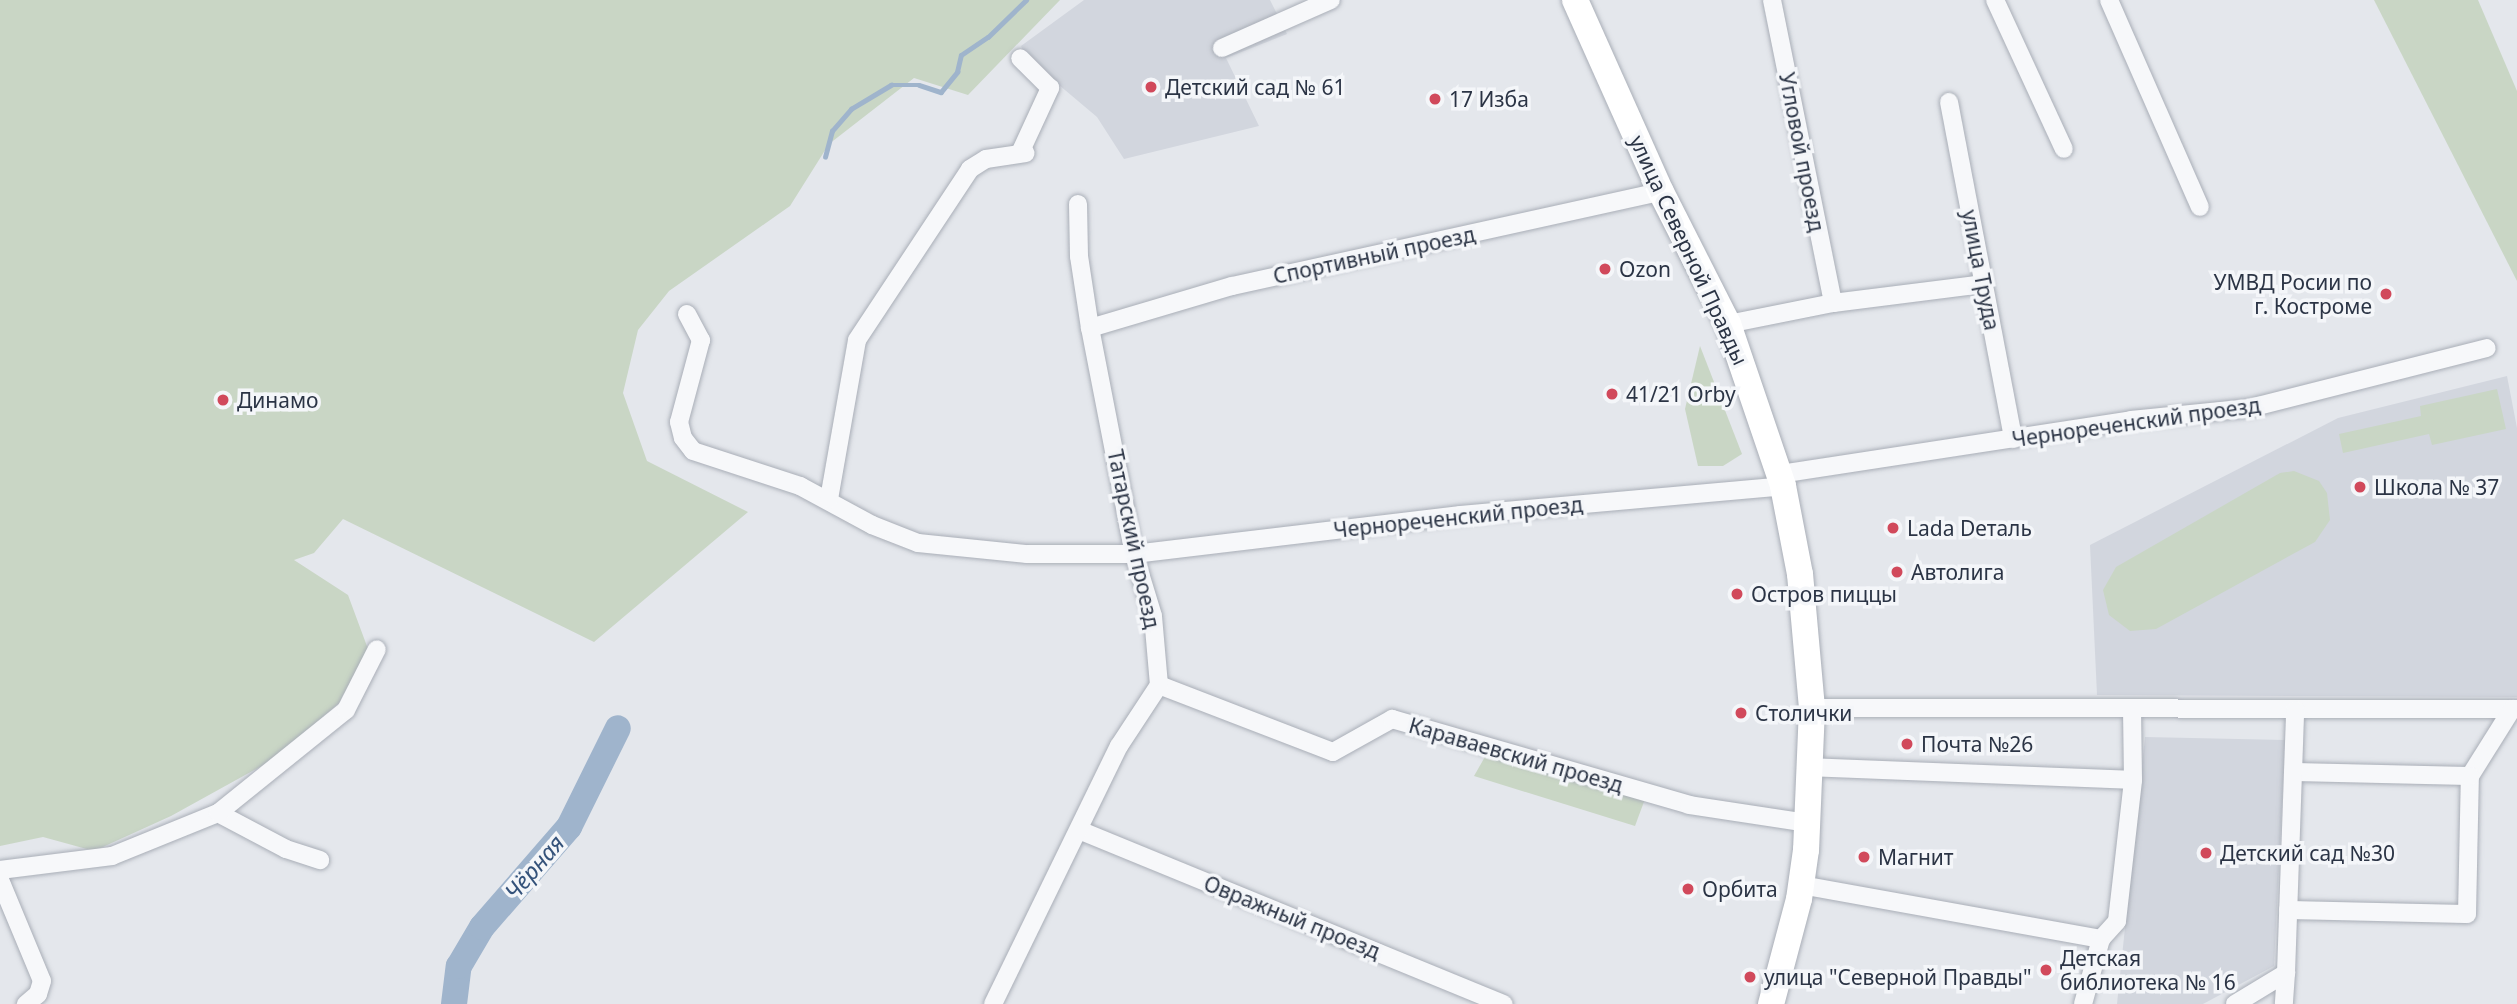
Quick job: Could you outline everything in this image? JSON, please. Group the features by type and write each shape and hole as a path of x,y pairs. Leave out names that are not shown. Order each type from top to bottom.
{"main road":[{"name":"улица Северной Правды","path":"1575,0 1661,191 1728,324 1782,480 1801,574 1812,708 1808,823 1801,885 1771,1004"}],"street":[{"path":"1222,48 1331,0"},
{"name":"Угловой проезд","path":"1772,0 1833,303"},
{"path":"1995,0 2064,149"},
{"path":"2109,0 2200,207"},
{"path":"829,499 857,340 957,183 986,159 1023,153 1050,88 1020,58"},
{"name":"улица Труда","path":"1949,102 2013,439"},
{"name":"Спортивный проезд","path":"1090,328 1232,286 1661,191"},
{"name":"Татарский проезд","path":"1078,204 1079,256 1090,328 1134,554 1153,616 1159,685"},
{"path":"1728,324 1833,303 1983,284"},
{"name":"Чернореченский проезд","path":"687,314 701,340 679,422 683,438 693,451 829,499 872,525 919,542 1027,554 1134,554 1782,480 2013,439 2250,408 2487,348"},
{"path":"0,870 112,856 218,813 346,710 377,649"},
{"path":"993,1004 1119,746 1159,685"},
{"name":"Караваевский проезд","path":"1159,685 1332,752 1392,719 1689,805 1808,823"},
{"path":"1812,708 2514,709"},
{"path":"2082,1004 2102,939 2117,921 2133,780 2132,709"},
{"path":"2288,910 2467,914 2470,776 2514,709"},
{"path":"2284,1004 2295,710"},
{"path":"1809,766 2133,780"},
{"path":"2293,772 2470,776"},
{"path":"218,813 286,849 320,860"},
{"name":"Овражный проезд","path":"1079,830 1504,1004"},
{"path":"0,880 42,981 38,994 26,1004"},
{"path":"1801,885 2102,939"},
{"path":"2235,1004 2286,973"}],"shaded area":[{"name":"Детский сад № 61","path":"1084,0 1270,0 1287,34 1226,58 1259,126 1124,159 1097,117 1027,58 1021,46"},
{"name":"Школа № 37","path":"2507,376 2517,428 2517,697 2097,695 2090,545 2338,418"},
{"name":"Детский сад №30","path":"2145,737 2285,740 2274,966 2203,1004 2117,1004"}],"green space":[{"path":"0,0 1060,0 968,95 914,78 829,144 790,206 669,291 638,330 623,393 647,461 748,512 594,642 343,519 314,553 294,560 348,595 368,649 339,703 276,758 171,816 94,851 43,837 0,846"},
{"path":"2374,0 2478,0 2517,91 2517,281"},
{"path":"1700,346 1742,454 1723,466 1698,466 1685,409"},
{"path":"2497,389 2506,429 2432,445 2429,434 2343,453 2339,434 2421,416 2420,406"},
{"path":"2294,471 2319,481 2327,493 2330,520 2315,542 2156,629 2130,631 2109,615 2103,590 2116,567 2280,473"},
{"path":"1486,755 1645,799 1635,826 1474,776"}],"waterway":[{"path":"825,157 832,131 851,109 891,85 919,85 941,92 957,72 961,55 988,37 1026,0"},
{"name":"Чёрная","path":"454,1004 459,966 482,927 569,827 618,728"}],"place":[{"name":"Детский сад № 61","path":"1151,87"},
{"name":"17 Изба","path":"1435,99"},
{"name":"Ozon","path":"1605,269"},
{"name":"УМВД Росии по г. Костроме","path":"2386,294"},
{"name":"41/21 Orby","path":"1612,394"},
{"name":"Динамо","path":"223,400"},
{"name":"Школа № 37","path":"2360,487"},
{"name":"Lada Dеталь","path":"1893,528"},
{"name":"Автолига","path":"1897,572"},
{"name":"Остров пиццы","path":"1737,594"},
{"name":"Столички","path":"1741,713"},
{"name":"Почта №26","path":"1907,744"},
{"name":"Детский сад №30","path":"2206,853"},
{"name":"Магнит","path":"1864,857"},
{"name":"Орбита","path":"1688,889"},
{"name":"Детская библиотека № 16","path":"2046,970"},
{"name":"улица \"Северной Правды\"","path":"1750,977"}]}
